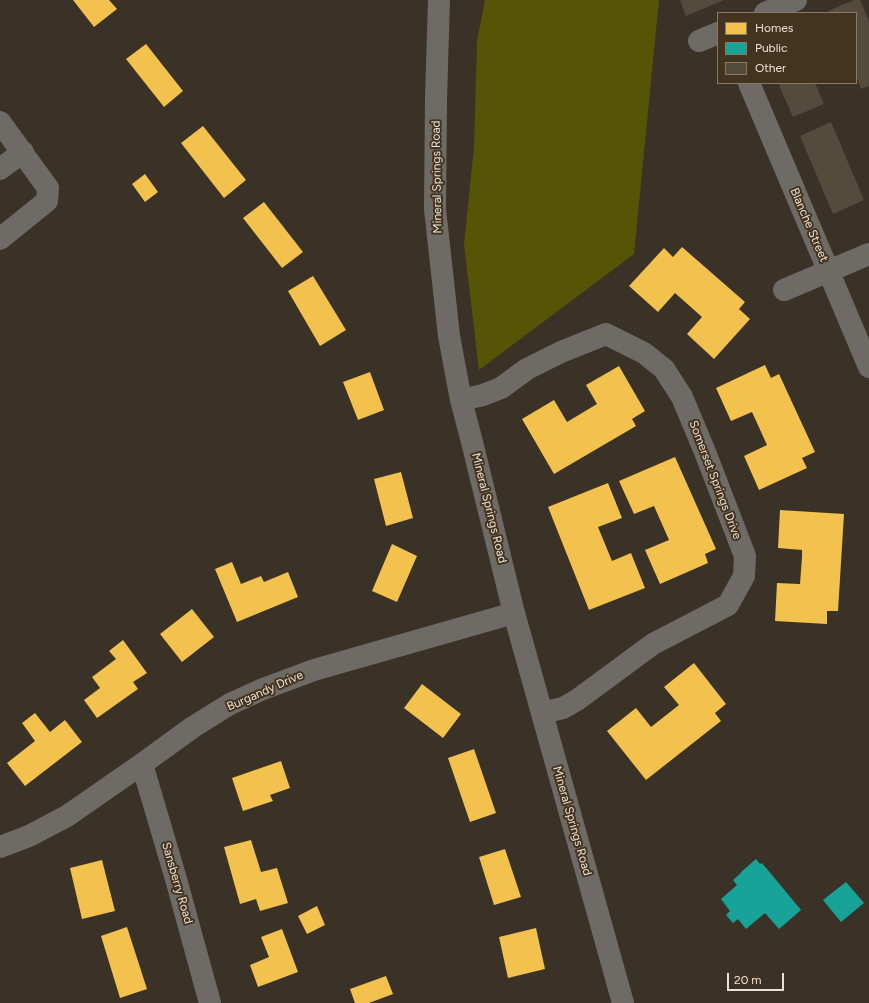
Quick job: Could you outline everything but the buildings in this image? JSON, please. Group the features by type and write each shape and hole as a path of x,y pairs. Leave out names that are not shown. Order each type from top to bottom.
{"street":[{"name":"Mineral Springs Road","path":"439,0 435,209 449,336 461,400 514,613 623,1003"},
{"path":"767,12 796,0"},
{"name":"Blanche Street","path":"749,84 869,367"},
{"path":"0,122 48,188 47,201 0,239"},
{"path":"0,169 23,152"},
{"path":"784,290 869,254"},
{"name":"Somerset Springs Drive","path":"461,400 483,395 501,388 527,369 561,352 606,334 644,353 664,369 682,397 745,556 744,576 728,606 653,644 577,700 563,708 542,713"},
{"name":"Burgandy Drive","path":"0,847 29,836 67,816 230,704 263,689 314,670 514,613"},
{"name":"Sansberry Road","path":"142,764 176,879 210,1003"}],"shaded area":[{"path":"485,0 659,0 634,254 479,370 464,244 474,147 477,41"}]}
